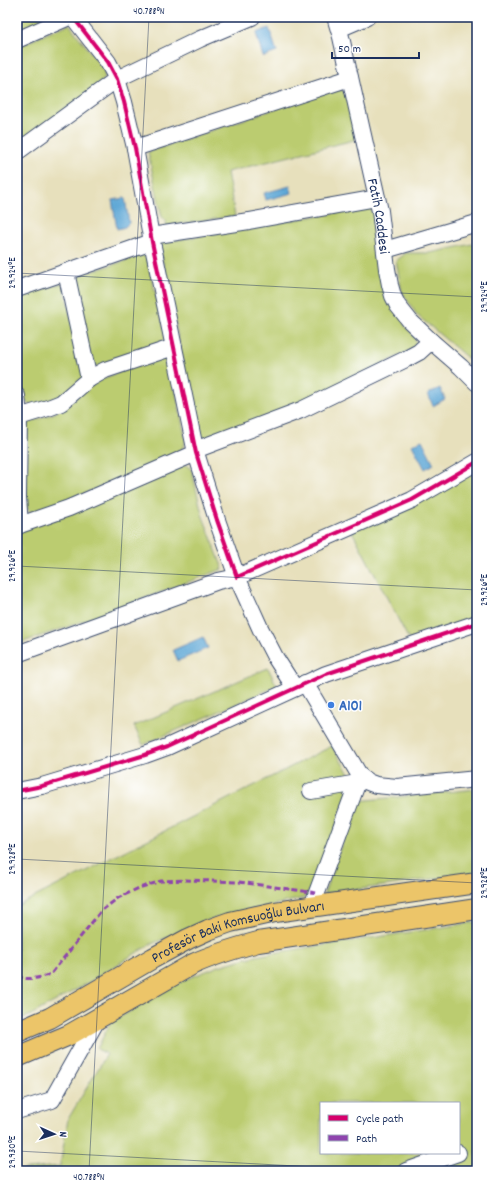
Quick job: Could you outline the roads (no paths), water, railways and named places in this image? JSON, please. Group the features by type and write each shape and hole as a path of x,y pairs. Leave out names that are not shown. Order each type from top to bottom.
{"main road":[{"name":"Profesör Baki Komsuoğlu Bulvarı","path":"17,1032 50,1018 188,939 230,922 253,916 312,906 477,883"},
{"name":"Profesör Baki Komsuoğlu Bulvarı","path":"17,1057 69,1035 193,964 234,948 281,938 477,909"}],"street":[{"path":"17,40 69,17"},
{"path":"73,17 102,54 110,67 117,79 124,102 135,148 151,239 195,452 212,507 237,576 261,630 275,657 300,686 359,779"},
{"path":"17,152 117,79 200,39 252,17"},
{"path":"337,23 367,17"},
{"name":"Fatih Caddesi","path":"337,23 377,198 390,285 398,306 410,321 477,383"},
{"path":"135,148 350,78"},
{"path":"17,289 66,272 151,239 377,198"},
{"path":"385,250 477,223"},
{"path":"66,272 89,379"},
{"path":"17,396 19,526 69,508 195,452 301,410 406,359 419,352 431,341"},
{"path":"18,417 51,408 61,403 89,379 105,370 174,348"},
{"path":"17,654 218,581 237,576 412,500 477,462"},
{"path":"17,791 42,786 167,747 326,674 477,623"},
{"path":"312,906 359,779"},
{"path":"311,791 359,779 376,785 398,787 477,779"},
{"path":"17,1109 20,1110 52,1100 97,1020"},
{"path":"406,1171 458,1154"}],"water":[{"path":"269,28 277,52 263,57 256,33"},
{"path":"290,186 292,193 266,200 264,193"},
{"path":"125,198 129,223 125,227 117,229 112,200"},
{"path":"440,388 445,399 433,406 428,394"},
{"path":"422,440 434,464 425,469 412,445"},
{"path":"203,637 208,648 178,661 173,650"}],"place":[{"name":"A101","path":"331,705"}]}
